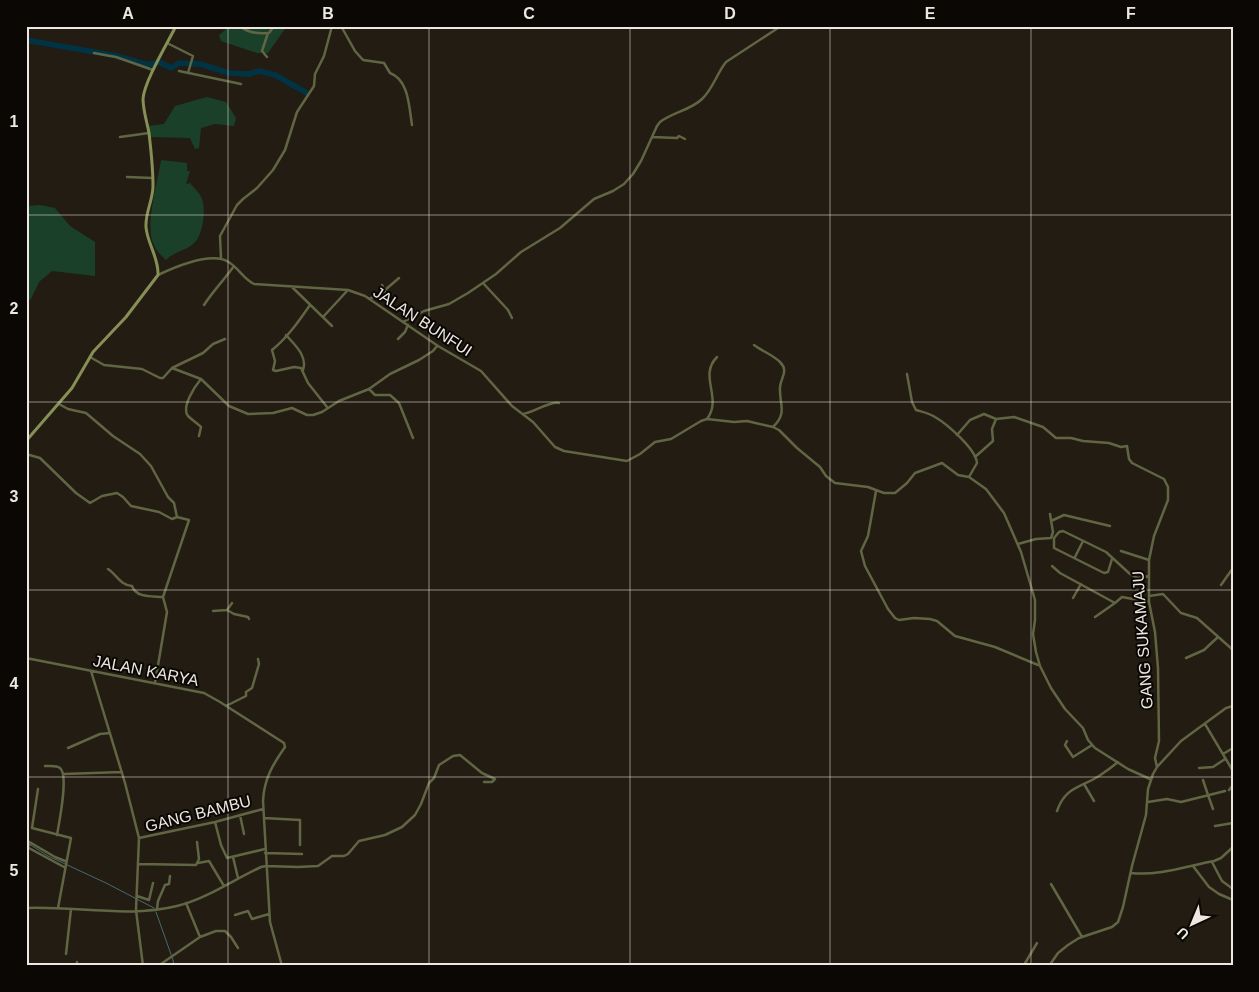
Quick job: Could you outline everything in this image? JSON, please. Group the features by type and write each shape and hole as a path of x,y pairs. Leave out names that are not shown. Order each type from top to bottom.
{"street":[{"path":"158,275 158,267 146,227 153,194 153,178 149,133 143,100 144,92 176,26"},
{"path":"240,26 250,31 268,33"},
{"path":"267,57 262,51 268,33 272,31 274,26"},
{"path":"27,440 59,404 78,380 90,357 135,306 158,275 172,268 201,260 221,258 220,234 241,201 257,188 273,170 285,150 297,112 314,86 315,74 324,56 332,26"},
{"path":"341,26 360,57 367,61 384,63 390,73 398,76 402,81 408,100 412,125"},
{"path":"403,322 434,307 452,302 483,283 521,252 560,228 594,199 624,184 641,162 660,122 702,100 726,62 781,26"},
{"path":"168,44 192,56 187,73"},
{"path":"94,53 116,57 154,70"},
{"path":"179,71 241,84"},
{"path":"120,136 149,133"},
{"path":"652,137 677,138 679,136 685,139"},
{"path":"128,177 153,178"},
{"name":"JALAN BUNFUI","path":"221,258 234,266 245,278 254,284 348,290 369,299 438,346 482,372 504,399 537,426 555,447 564,452 627,461 656,442 671,439 707,419"},
{"path":"204,305 234,266"},
{"path":"369,299 383,294 399,278"},
{"path":"483,283 508,310 512,318"},
{"path":"382,285 386,290"},
{"path":"291,286 332,326"},
{"path":"323,317 348,290"},
{"path":"303,370 299,367 294,367 273,370 275,361 272,350 294,328 310,304"},
{"path":"398,339 405,332 408,325"},
{"path":"286,335 300,352 304,364 303,370 308,383 328,407"},
{"path":"90,357 104,365 142,369 163,378 172,368 203,353 214,344 225,340"},
{"path":"754,345 779,362 785,374 780,387 782,409 779,421 773,427"},
{"path":"172,368 195,376 229,406 248,414 273,413 292,408 302,414 313,415 369,389 390,374 419,360 438,346"},
{"path":"707,419 711,414 714,397 709,384 711,366 717,357"},
{"path":"907,374 912,402 916,410 926,412 937,418 957,435 975,457 977,463 969,477"},
{"path":"199,436 201,427 188,416 186,411 193,389 201,380"},
{"path":"369,389 375,394 390,395 399,403 413,438"},
{"path":"522,414 554,402 559,403"},
{"path":"59,404 68,410 84,412 113,436 140,454 151,466 168,497 174,503 177,517"},
{"path":"957,435 976,416 984,414 996,419 992,429 992,441 975,457"},
{"name":"GANG SUKAMAJU","path":"996,419 1014,417 1043,427 1056,438 1071,438 1109,443 1121,447 1127,446 1132,462 1164,479 1168,484 1168,500 1156,528 1149,560 1149,602 1156,632 1158,668 1159,741 1155,758 1156,767"},
{"path":"707,419 734,422 747,421 773,427 811,458 835,483 868,487 884,493 897,491 915,473 944,463 958,476 969,477 986,489 1004,513 1018,544 1035,600 1036,610 1033,634 1039,665 1058,700 1082,728 1098,751 1150,779"},
{"path":"26,454 40,458 91,503 102,496 117,493 131,506 160,512 172,520 177,517 189,521 177,550 170,580 163,597 167,612 155,683"},
{"path":"876,491 868,536 861,552 865,566 888,609 895,618 899,620 914,618 937,621 955,636 995,647 1039,665"},
{"path":"1050,514 1054,548 1104,573 1108,572 1112,559"},
{"path":"1051,520 1064,515 1110,526"},
{"path":"1018,544 1036,539 1053,538 1063,531 1106,552 1130,574 1138,578 1149,576"},
{"path":"1075,558 1084,541"},
{"path":"1121,551 1149,560"},
{"path":"1052,566 1060,573 1115,603"},
{"path":"1221,585 1233,568"},
{"path":"108,569 119,581 132,586 137,594 163,597"},
{"path":"1073,598 1081,584"},
{"path":"1149,596 1155,597 1163,594 1181,613 1197,618 1233,650"},
{"path":"1095,616 1122,597 1149,602"},
{"path":"227,610 232,603"},
{"path":"213,611 227,610 234,614 248,617 249,620"},
{"path":"1186,658 1204,650 1218,638"},
{"name":"JALAN KARYA","path":"26,658 199,692 226,706 282,741 285,746 270,768 267,777 263,793 263,809"},
{"path":"226,706 246,696 246,692 252,688 259,664 258,659"},
{"path":"91,671 122,772 139,838 136,910 143,966"},
{"path":"1049,966 1058,953 1066,946 1082,937 1116,925 1122,912 1130,873 1146,819 1148,789 1150,779 1156,767 1181,741 1226,708 1233,706"},
{"path":"1205,724 1233,771"},
{"path":"68,748 100,734 110,733"},
{"path":"1067,742 1065,745 1073,757 1092,745"},
{"path":"1223,754 1233,748"},
{"path":"26,908 152,910 186,904 266,866 293,867 319,865 332,856 344,856 360,842 406,824 421,804 428,783 434,778 439,765 453,756 460,755 482,773 495,779 492,782 484,782"},
{"path":"1199,768 1213,767 1225,759"},
{"path":"1057,811 1064,796 1072,789 1099,776 1118,762"},
{"path":"45,766 59,767 64,774 57,835"},
{"path":"64,774 122,772"},
{"path":"1203,780 1213,809"},
{"path":"1084,784 1094,801"},
{"path":"1229,790 1233,785"},
{"path":"38,789 31,827 71,838 58,908"},
{"path":"1148,802 1167,799 1181,802 1225,791"},
{"path":"263,809 271,931 282,966"},
{"name":"GANG BAMBU","path":"139,838 215,822 263,809"},
{"path":"240,815 244,834"},
{"path":"264,818 300,820 300,844"},
{"path":"215,822 227,859 265,848"},
{"path":"1215,826 1233,823"},
{"path":"26,840 29,845 55,857 65,864"},
{"path":"198,842 198,863"},
{"path":"26,856 29,845"},
{"path":"1130,873 1158,872 1212,862 1221,858 1233,847"},
{"path":"265,853 302,854"},
{"path":"233,857 238,878"},
{"path":"139,864 192,865 208,861 224,886"},
{"path":"1212,862 1222,881 1233,889"},
{"path":"1193,866 1209,887 1233,900"},
{"path":"157,909 158,901 165,885 169,884 170,876"},
{"path":"137,897 149,900 153,883"},
{"path":"1051,884 1082,937"},
{"path":"186,904 200,937"},
{"path":"66,954 71,909"},
{"path":"235,915 248,911 252,919 269,914"},
{"path":"158,966 200,937 216,931 225,931 238,948"},
{"path":"1025,966 1037,943"}],"green space":[{"path":"230,26 287,26 268,53 257,53 221,41 219,35"},
{"path":"207,97 226,102 236,118 234,126 215,124 201,128 199,148 195,149 190,138 151,137 148,126 164,124 175,106"},
{"path":"161,160 187,163 187,171 190,171 186,184 190,183 200,195 204,209 202,227 196,241 166,260 155,247 150,228"},
{"path":"40,205 55,208 70,226 95,242 95,276 52,271 39,282 31,299 26,301 26,206"}],"waterway":[{"path":"26,40 117,56 148,65 159,62 171,68 179,63 200,64 229,73 249,74 259,71 275,75 307,93"},
{"path":"26,842 48,856 154,908"},
{"path":"156,912 174,966"}]}
